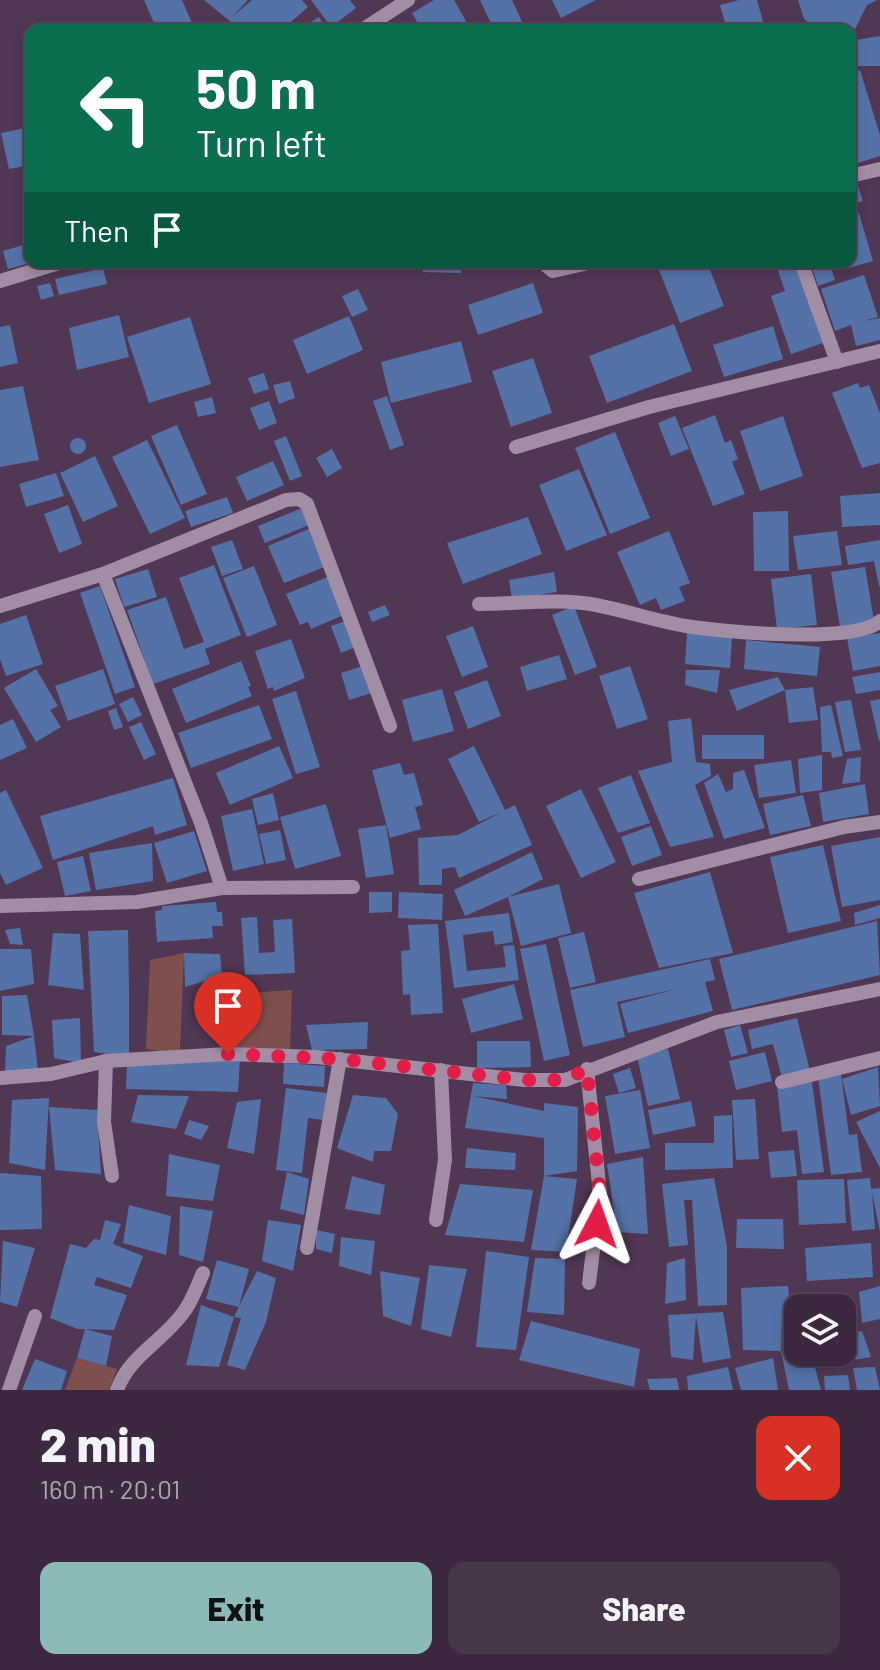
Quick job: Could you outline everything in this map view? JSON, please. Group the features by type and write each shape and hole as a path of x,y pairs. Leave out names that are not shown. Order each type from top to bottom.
{"street":[{"path":"371,24 408,0"},
{"path":"856,175 880,169"},
{"path":"0,281 42,268"},
{"path":"803,268 837,362"},
{"path":"516,447 649,407 880,351"},
{"path":"0,606 103,574 286,500 299,499 307,504 313,518 390,726"},
{"path":"103,574 201,823 222,888"},
{"path":"479,604 595,605 690,627 749,633 847,634 875,626 880,621"},
{"path":"639,879 844,827 880,822"},
{"path":"0,906 137,902 222,888 353,887"},
{"path":"0,1078 51,1074 106,1061 228,1054 340,1059 524,1080 565,1080 587,1069 717,1022 880,989"},
{"path":"782,1082 880,1058"},
{"path":"307,1248 340,1059"},
{"path":"106,1061 104,1122 112,1176"},
{"path":"587,1069 600,1194 589,1283"},
{"path":"436,1220 445,1160 441,1070"},
{"path":"117,1390 124,1370 164,1336 185,1311 203,1273"},
{"path":"9,1390 35,1316"}],"shaded area":[{"path":"184,953 180,1054 146,1049 150,960"},
{"path":"292,990 290,1055 233,1049 232,994"},
{"path":"77,1358 117,1369 109,1390 65,1390"}],"building":[{"path":"144,0 182,0 192,24 154,24"},
{"path":"204,0 248,0 233,16 252,0 302,0 308,7 289,24 234,24"},
{"path":"311,0 350,0 356,8 335,24 329,24"},
{"path":"434,0 454,0 468,24 418,24 412,13"},
{"path":"480,0 512,0 523,24 491,24"},
{"path":"552,0 596,0 561,18"},
{"path":"739,0 757,0 764,24 725,24 720,5"},
{"path":"798,0 877,0 867,5 856,27 856,24 810,24 804,19"},
{"path":"319,17 323,24 307,24"},
{"path":"880,36 880,66 856,66 856,40"},
{"path":"860,70 880,135 880,156 858,163 856,156 856,71"},
{"path":"24,128 24,166 9,169 1,133"},
{"path":"856,183 863,201 856,203"},
{"path":"859,213 873,261 856,266 856,214"},
{"path":"24,245 24,265 8,269 3,251"},
{"path":"103,268 107,284 59,295 55,279"},
{"path":"423,268 461,268 461,273 423,272"},
{"path":"709,268 724,306 680,323 659,270"},
{"path":"777,268 797,268 823,343 791,354 771,296 785,291"},
{"path":"812,268 831,268 835,280 818,286"},
{"path":"864,275 878,317 863,321 880,318 880,340 856,346 851,325 835,331 821,289"},
{"path":"50,283 54,296 41,300 37,286"},
{"path":"533,283 543,313 478,335 468,305"},
{"path":"358,289 368,310 352,317 342,296"},
{"path":"119,315 129,357 77,370 69,328"},
{"path":"349,316 363,350 307,374 293,340"},
{"path":"190,317 211,384 149,403 127,337"},
{"path":"674,324 692,371 607,403 589,356"},
{"path":"10,325 18,363 0,367 0,327"},
{"path":"773,326 783,359 724,377 713,345"},
{"path":"461,341 472,382 391,403 381,362"},
{"path":"533,358 552,413 511,427 492,371"},
{"path":"264,373 269,389 254,394 248,378"},
{"path":"290,381 295,398 279,404 273,385"},
{"path":"858,383 860,388 869,385 880,413 880,463 862,468 832,393"},
{"path":"23,386 39,460 0,467 0,390"},
{"path":"387,396 404,445 390,450 373,401"},
{"path":"212,397 216,413 198,417 194,402"},
{"path":"269,401 277,423 259,430 250,408"},
{"path":"715,415 725,443 731,440 738,459 732,462 745,494 713,506 682,428"},
{"path":"675,416 689,449 671,456 658,423"},
{"path":"783,416 803,476 760,491 740,431"},
{"path":"177,425 207,494 181,505 151,436"},
{"path":"615,432 650,518 610,534 575,448"},
{"path":"286,436 302,476 290,481 274,441"},
{"path":"78,438 84,440 84,452 78,454 72,452 70,446 72,440"},
{"path":"147,440 185,518 150,534 112,457"},
{"path":"332,449 342,468 327,477 316,458"},
{"path":"95,456 118,506 83,522 60,473"},
{"path":"273,461 284,485 247,501 236,477"},
{"path":"579,469 607,535 566,551 539,485"},
{"path":"56,473 64,496 26,507 19,484"},
{"path":"880,493 880,525 842,527 840,496"},
{"path":"227,497 233,513 191,527 185,511"},
{"path":"68,505 82,544 59,553 44,514"},
{"path":"302,508 309,525 265,543 258,526"},
{"path":"788,511 789,571 754,571 753,512"},
{"path":"528,517 542,554 463,584 447,543"},
{"path":"311,528 327,566 284,583 268,546"},
{"path":"669,531 690,583 679,587 685,601 661,610 656,598 640,605 617,552"},
{"path":"837,531 842,565 798,570 793,536"},
{"path":"232,540 243,569 222,576 211,547"},
{"path":"880,540 879,586 874,561 848,565 845,546"},
{"path":"214,565 241,635 205,649 210,664 153,684 127,610 166,597 184,649 204,642 179,578"},
{"path":"254,566 277,625 247,637 223,578"},
{"path":"865,567 874,621 840,627 831,572"},
{"path":"148,569 157,597 124,607 115,579"},
{"path":"554,572 557,592 512,599 509,580"},
{"path":"811,574 817,625 777,629 771,579"},
{"path":"330,576 346,614 311,629 308,622 300,625 286,594"},
{"path":"100,586 135,687 115,694 80,593"},
{"path":"385,605 390,615 372,622 368,612"},
{"path":"574,606 597,667 575,675 552,615"},
{"path":"26,615 43,664 6,676 0,659 0,624"},
{"path":"351,619 361,645 341,653 331,626"},
{"path":"473,626 488,667 462,677 446,636"},
{"path":"687,633 732,637 730,668 685,664"},
{"path":"880,633 880,666 853,671 847,638"},
{"path":"291,639 305,678 274,691 273,687 268,689 255,651"},
{"path":"746,640 820,647 817,676 744,669"},
{"path":"559,655 567,679 527,691 520,667"},
{"path":"241,661 252,696 186,723 172,689"},
{"path":"363,666 372,693 349,700 341,673"},
{"path":"630,666 648,719 617,729 599,676"},
{"path":"36,669 58,706 50,710 61,727 36,742 4,688"},
{"path":"103,669 115,704 68,721 55,686"},
{"path":"686,670 720,670 717,693 685,685"},
{"path":"880,672 880,690 856,694 852,677"},
{"path":"778,677 785,690 737,711 729,690"},
{"path":"487,680 501,716 468,729 454,692"},
{"path":"813,687 818,720 789,723 785,690"},
{"path":"442,689 454,731 413,742 402,700"},
{"path":"296,691 320,767 296,774 272,699"},
{"path":"133,697 142,715 128,722 119,704"},
{"path":"880,699 880,741 879,741 870,701"},
{"path":"851,700 861,750 845,752 835,702"},
{"path":"259,705 272,739 191,768 178,733"},
{"path":"831,705 843,756 832,758 831,752 822,752 820,707"},
{"path":"116,708 123,727 114,730 108,711"},
{"path":"691,718 696,762 710,764 711,776 695,785 714,837 670,847 638,771 672,762 668,721"},
{"path":"13,719 27,748 0,760 0,725"},
{"path":"141,722 156,754 144,760 129,727"},
{"path":"702,735 764,735 764,759 702,759"},
{"path":"279,746 293,778 230,805 216,773"},
{"path":"474,746 505,810 515,805 532,845 459,878 455,867 442,869 442,885 419,885 418,838 458,835 502,812 479,822 448,759"},
{"path":"822,755 822,790 800,793 798,759"},
{"path":"861,757 860,782 842,784 847,759"},
{"path":"791,760 796,793 759,798 754,765"},
{"path":"400,763 404,775 414,773 423,805 415,807 421,829 390,838 372,770"},
{"path":"744,770 765,828 724,839 704,783 718,774 726,792 733,789 733,773"},
{"path":"631,775 650,823 618,833 598,788"},
{"path":"173,778 187,825 155,835 153,826 53,860 40,816"},
{"path":"865,784 869,814 823,822 819,793"},
{"path":"581,789 616,862 581,878 546,806"},
{"path":"6,790 43,868 6,885 0,873 0,793"},
{"path":"273,793 279,820 258,825 252,799"},
{"path":"803,795 811,826 770,835 763,804"},
{"path":"326,804 341,856 295,869 280,817"},
{"path":"252,809 264,864 233,871 221,816"},
{"path":"386,825 394,874 366,878 358,829"},
{"path":"651,826 662,855 632,866 621,837"},
{"path":"280,830 286,860 266,864 259,834"},
{"path":"194,831 207,871 167,883 154,843"},
{"path":"880,837 880,900 842,907 831,846"},
{"path":"152,843 153,881 96,890 89,853"},
{"path":"823,845 841,921 788,933 770,857"},
{"path":"532,852 543,879 465,916 454,890"},
{"path":"83,856 91,891 65,896 57,862"},
{"path":"710,872 733,953 659,968 634,893"},
{"path":"559,884 571,933 521,946 508,897"},
{"path":"369,892 392,892 392,912 369,913"},
{"path":"399,892 443,894 442,920 398,918"},
{"path":"216,902 217,912 222,912 223,926 212,926 213,938 157,942 155,911 162,910 162,906"},
{"path":"880,905 880,918 855,925 854,913"},
{"path":"509,913 513,942 495,945 493,931 463,935 467,971 506,967 503,946 514,945 519,980 454,988 445,921"},
{"path":"257,917 259,953 275,952 273,920 292,919 295,973 245,975 241,918"},
{"path":"877,921 880,975 732,1010 719,959"},
{"path":"438,924 443,1013 411,1015 410,994 403,995 401,951 410,950 408,925"},
{"path":"20,928 23,945 10,944 5,930"},
{"path":"128,930 129,1057 94,1052 88,931"},
{"path":"584,932 596,982 570,988 558,938"},
{"path":"53,933 80,934 84,990 48,985"},
{"path":"546,944 570,1055 544,1061 520,949"},
{"path":"0,949 31,949 34,984 0,991"},
{"path":"184,953 220,954 222,976 185,987"},
{"path":"710,959 715,980 705,982 713,1011 628,1033 620,1004 676,989 617,1002 625,1037 583,1047 570,990"},
{"path":"514,984 523,1019 471,1033 462,999"},
{"path":"27,995 34,1036 2,1035 2,996"},
{"path":"80,1018 81,1063 54,1058 52,1020"},
{"path":"797,1018 810,1071 782,1078 773,1044 752,1049 748,1030"},
{"path":"368,1022 367,1049 312,1050 306,1025"},
{"path":"740,1025 748,1053 731,1057 724,1030"},
{"path":"34,1036 38,1070 5,1072 6,1046"},
{"path":"477,1041 530,1041 531,1067 477,1068"},
{"path":"668,1049 680,1099 648,1106 637,1056"},
{"path":"765,1052 772,1081 736,1090 729,1061"},
{"path":"240,1059 238,1092 126,1089 127,1065"},
{"path":"284,1063 325,1066 324,1087 283,1084"},
{"path":"878,1067 880,1106 851,1115 842,1079"},
{"path":"630,1068 636,1088 619,1093 613,1074"},
{"path":"841,1074 849,1135 857,1134 862,1172 831,1175 818,1077"},
{"path":"812,1082 824,1172 802,1174 797,1130 782,1132 777,1086"},
{"path":"473,1083 506,1085 507,1099 473,1096 544,1111 544,1103 578,1107 577,1171 544,1176 544,1138 465,1128"},
{"path":"286,1088 327,1093 324,1120 308,1118 302,1173 276,1170"},
{"path":"640,1090 650,1148 615,1154 605,1096"},
{"path":"138,1095 189,1096 176,1129 131,1122"},
{"path":"353,1095 386,1098 398,1114 391,1151 374,1151 373,1162 337,1148"},
{"path":"49,1098 45,1170 9,1163 12,1100"},
{"path":"261,1099 254,1154 227,1148 237,1102"},
{"path":"755,1099 759,1159 736,1160 732,1100"},
{"path":"691,1101 696,1126 653,1135 648,1110"},
{"path":"49,1107 97,1110 101,1174 55,1170"},
{"path":"880,1111 880,1168 856,1122"},
{"path":"732,1115 733,1168 665,1170 665,1143 714,1143 714,1116"},
{"path":"189,1120 209,1126 201,1140 184,1134"},
{"path":"467,1148 516,1153 515,1170 465,1168"},
{"path":"794,1150 797,1176 771,1178 768,1152"},
{"path":"169,1154 220,1165 213,1201 166,1196"},
{"path":"643,1157 648,1234 617,1232 607,1164"},
{"path":"287,1172 309,1179 304,1215 280,1209"},
{"path":"0,1173 41,1176 42,1229 0,1230"},
{"path":"352,1176 385,1185 380,1215 345,1209"},
{"path":"544,1176 577,1179 566,1252 531,1250"},
{"path":"714,1178 727,1246 727,1305 698,1306 692,1200 684,1200 688,1245 669,1247 662,1184"},
{"path":"870,1178 871,1189 880,1188 880,1232 872,1192 875,1229 852,1231 847,1180"},
{"path":"844,1179 846,1223 799,1225 797,1180"},
{"path":"460,1184 533,1190 524,1242 445,1235"},
{"path":"129,1205 171,1216 166,1255 123,1243"},
{"path":"180,1206 213,1211 203,1262 179,1255"},
{"path":"737,1219 783,1219 784,1249 736,1248"},
{"path":"105,1220 121,1224 113,1244 143,1256 131,1288 97,1277 94,1285 127,1295 114,1330 78,1329 50,1318 70,1244 86,1248 94,1239 100,1240"},
{"path":"268,1220 301,1225 293,1271 262,1261"},
{"path":"316,1230 335,1234 332,1253 316,1249"},
{"path":"341,1237 375,1241 371,1275 339,1266"},
{"path":"3,1241 35,1248 17,1307 0,1302"},
{"path":"871,1243 873,1277 807,1281 805,1248"},
{"path":"486,1251 529,1257 516,1350 476,1347"},
{"path":"535,1258 565,1259 564,1315 527,1312"},
{"path":"685,1258 686,1300 665,1304 667,1263"},
{"path":"217,1260 249,1269 239,1306 257,1271 276,1278 266,1322 245,1370 227,1365 241,1318 234,1317 239,1307 206,1299"},
{"path":"429,1265 467,1269 451,1337 421,1329"},
{"path":"380,1271 420,1278 411,1326 383,1316"},
{"path":"788,1286 789,1294 784,1294 781,1351 743,1350 741,1288"},
{"path":"880,1286 880,1319 862,1323 859,1292"},
{"path":"201,1305 234,1317 219,1367 186,1365"},
{"path":"723,1312 731,1358 703,1363 696,1316 693,1360 671,1357 668,1315"},
{"path":"531,1321 640,1349 634,1387 519,1360"},
{"path":"85,1329 112,1336 106,1366 77,1358"},
{"path":"862,1331 871,1357 856,1360 856,1332"},
{"path":"773,1358 778,1390 741,1390 735,1368"},
{"path":"35,1359 67,1371 61,1390 22,1390"},
{"path":"784,1366 815,1366 821,1390 789,1390"},
{"path":"728,1367 733,1390 688,1390 687,1376"},
{"path":"875,1367 880,1390 857,1390 853,1368"},
{"path":"848,1375 850,1390 825,1390 824,1376"},
{"path":"677,1378 679,1390 650,1390 647,1379"}],"route":[{"path":"228,1054 340,1059 524,1080 565,1080 587,1069 594,1110 600,1194 597,1224"}]}
